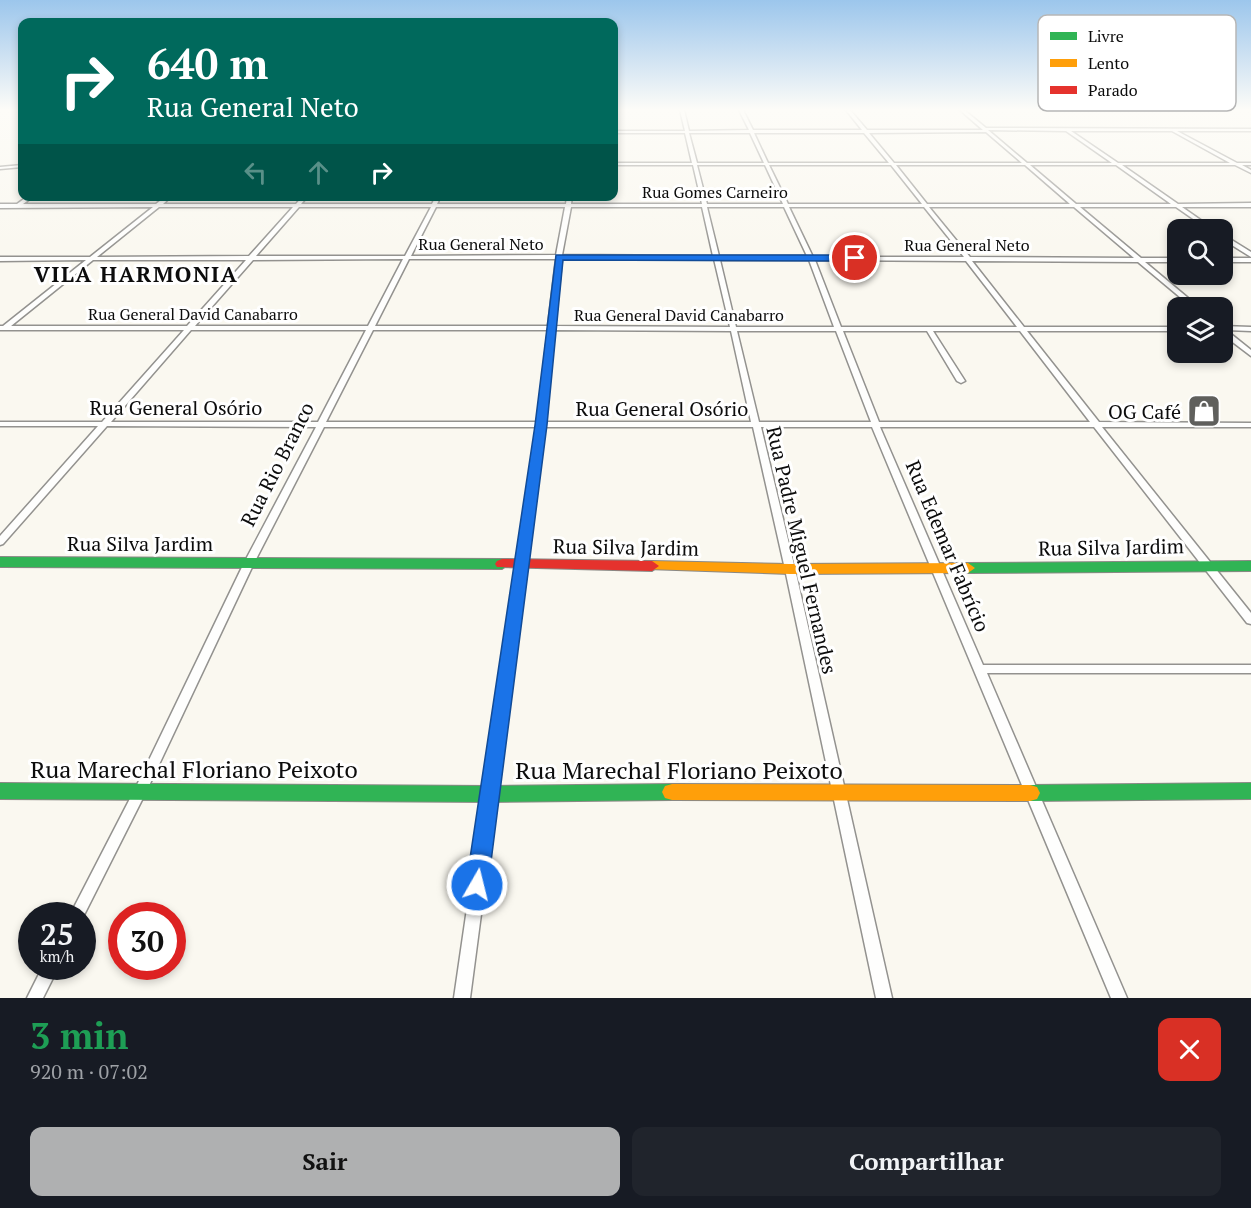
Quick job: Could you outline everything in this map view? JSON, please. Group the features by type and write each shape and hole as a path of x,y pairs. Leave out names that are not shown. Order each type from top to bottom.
{"street":[{"name":"Rua Padre Miguel Fernandes","path":"694,157 789,569 884,998"},
{"name":"Rua Edemar Fabrício","path":"764,157 811,258 876,426 939,569 1119,998"},
{"path":"887,157 1024,329 1206,566 1251,620"},
{"path":"1016,157 1184,297"},
{"path":"1104,157 1197,219"},
{"path":"1221,157 1251,172"},
{"path":"618,164 1251,164"},
{"path":"0,168 18,166"},
{"path":"17,206 24,201"},
{"path":"1,329 164,201"},
{"path":"0,542 302,201"},
{"path":"365,207 369,201"},
{"name":"Rua Rio Branco","path":"84,902 141,790 249,563 436,201"},
{"path":"462,998 520,564 541,425 559,257 569,201"},
{"name":"Rua Gomes Carneiro","path":"0,206 433,207 569,201 704,206 1251,205"},
{"path":"1233,243 1251,255"},
{"name":"Rua General Neto","path":"0,259 559,257 1167,260"},
{"path":"1233,260 1251,260"},
{"name":"Rua General David Canabarro","path":"1,329 189,327 1167,328"},
{"path":"929,329 961,381"},
{"path":"1233,329 1251,329"},
{"path":"1233,338 1251,354"},
{"name":"Rua General Osório","path":"0,423 1251,425"},
{"name":"Rua Silva Jardim","path":"0,562 520,564 789,569 1251,566"},
{"path":"981,669 1251,669"},
{"name":"Rua Marechal Floriano Peixoto","path":"0,791 141,790 489,794 1251,791"},
{"path":"35,998 44,980"}],"traffic: fast":[{"path":"0,562 502,564"},
{"path":"968,568 1251,566"},
{"path":"0,791 489,794 672,792"},
{"path":"1030,793 1251,791"}],"traffic: slow":[{"path":"652,566 790,569 968,568"},
{"path":"672,792 1030,793"}],"traffic: jam":[{"path":"502,564 652,566"}],"place":[{"name":"OG Café","path":"1204,411"}],"district":[{"name":"VILA HARMONIA","path":"136,273"}],"route":[{"path":"477,885 541,425 559,257 855,258"}]}
